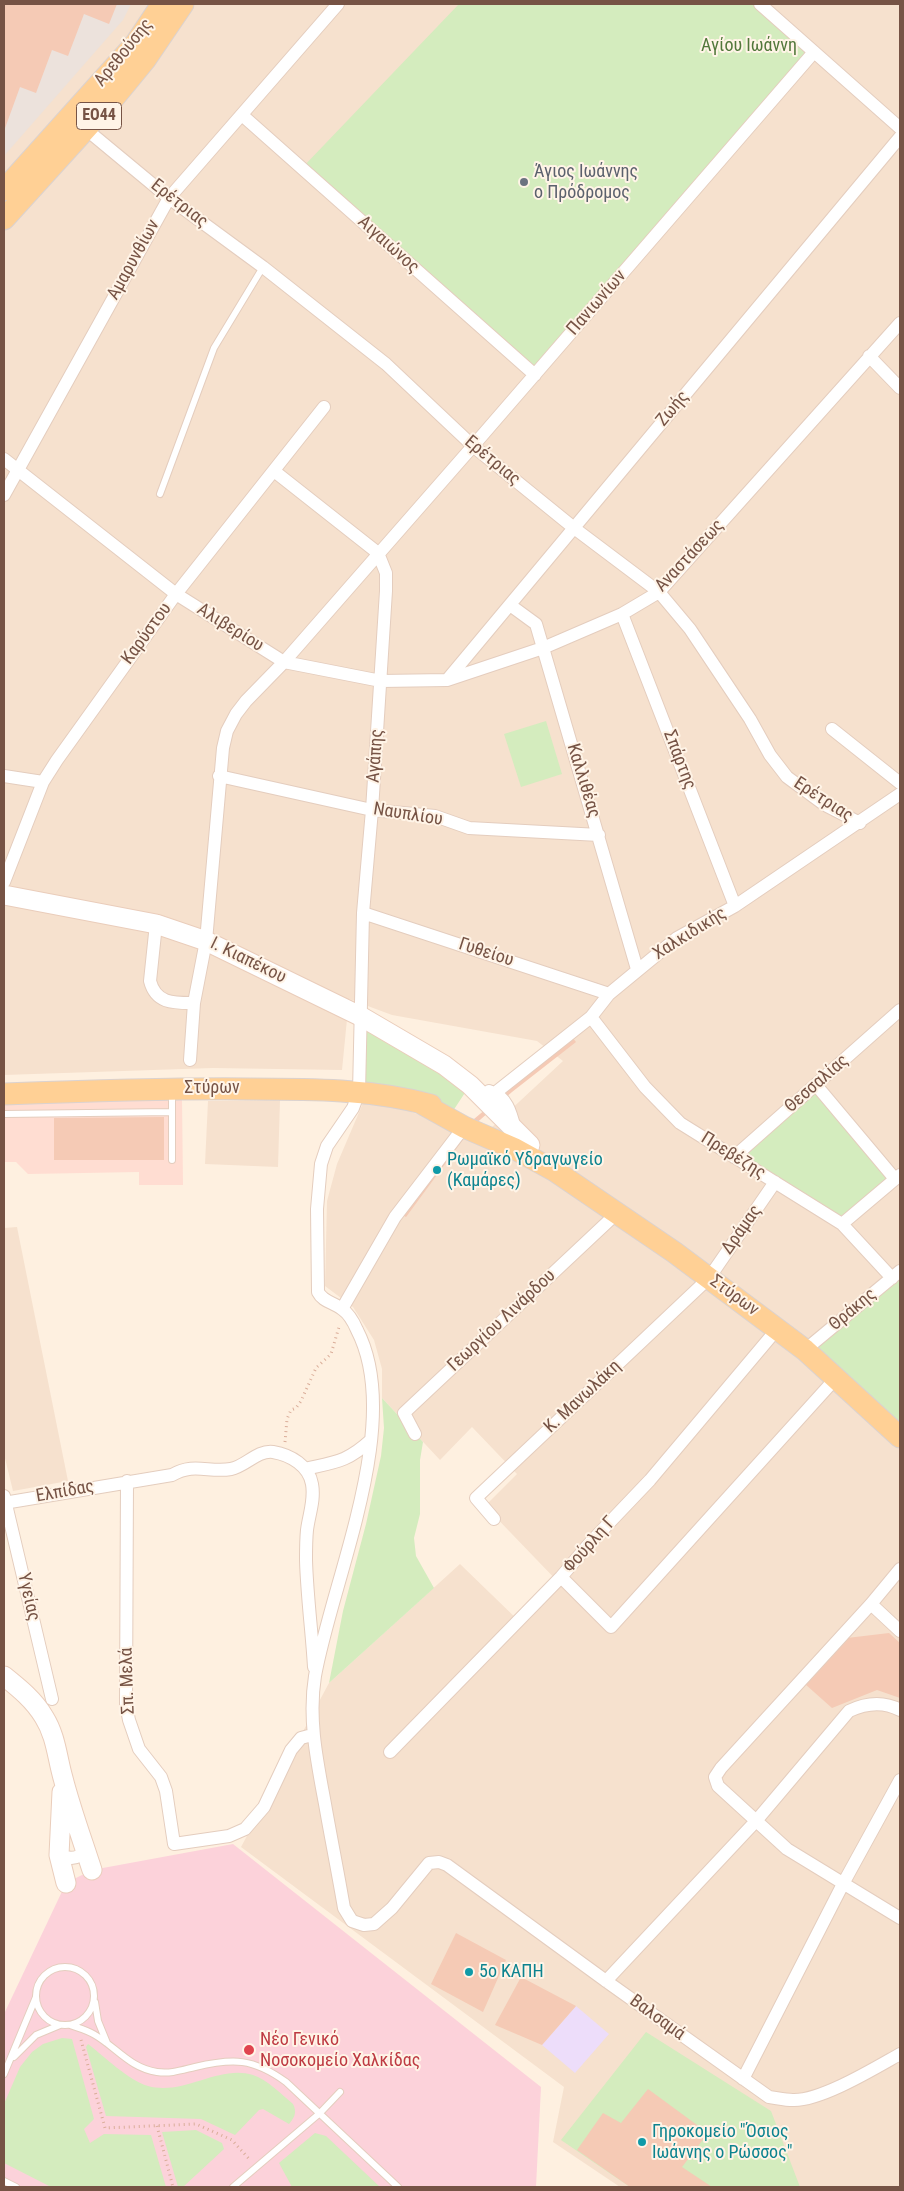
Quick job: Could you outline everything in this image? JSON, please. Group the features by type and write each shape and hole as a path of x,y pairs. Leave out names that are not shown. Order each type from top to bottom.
{"main road":[{"name":"Αρεθούσης","path":"4,190 136,43 162,4"},
{"name":"Αρεθούσης","path":"4,219 86,130 145,60 183,4"},
{"name":"Στύρων","path":"4,1094 172,1088 319,1089 359,1092 419,1102 453,1111 530,1145 555,1171"},
{"name":"Στύρων","path":"419,1102 464,1127 515,1149 555,1171 709,1278 805,1350 900,1437"}],"street":[{"name":"Αμαρυνθίων","path":"4,495 169,198 338,4"},
{"path":"760,4 900,128"},
{"name":"Πανιωνίων","path":"190,1060 194,1003 206,941 219,776 227,731 236,714 284,662 473,446 814,52"},
{"name":"Αιγαιώνος","path":"242,115 534,375"},
{"name":"Ερέτριας","path":"86,130 169,198 263,268 386,364 473,446 574,528 659,592 690,629 750,719 770,755 788,777 825,805 860,823"},
{"name":"Ζωής","path":"447,680 900,137"},
{"name":"Αναστάσεως","path":"381,681 447,680 543,648 622,614 659,592 900,323"},
{"path":"869,356 900,388"},
{"name":"Καρύστου","path":"4,882 43,782 176,594 324,407"},
{"name":"Αλιβερίου","path":"4,458 17,471 176,594 284,662 381,681"},
{"path":"274,471 378,553"},
{"name":"Αγάπης","path":"359,1092 363,913 372,810 386,591 386,573 378,553"},
{"name":"Καλλιθέας","path":"510,605 536,624 637,969"},
{"name":"Σπάρτης","path":"622,614 735,906"},
{"path":"832,729 900,783"},
{"path":"4,776 43,782"},
{"name":"Ναυπλίου","path":"219,776 372,810 436,816 469,828 599,835"},
{"name":"Χαλκιδικής","path":"495,1093 591,1017 609,994 677,938 735,906 860,823 900,794"},
{"name":"Ι. Κιαπέκου","path":"4,895 156,924 206,941 362,1017 444,1065 470,1085 530,1145"},
{"name":"Γυθείου","path":"363,913 609,994"},
{"path":"156,924 150,981 152,988 163,1000 194,1003"},
{"name":"Θεσσαλίας","path":"734,1157 900,1010"},
{"name":"Πρεβέζης","path":"591,1017 645,1087 680,1123 842,1224 896,1274"},
{"name":"Ι. Κιαπέκου","path":"470,1085 495,1093 510,1107 515,1129"},
{"path":"816,1085 897,1177 842,1224"},
{"path":"315,1677 367,1471 371,1440 373,1382 365,1348 351,1320 342,1309 321,1298 318,1292 317,1187 321,1164 327,1146 353,1108 359,1092"},
{"path":"342,1309 396,1217 464,1127"},
{"name":"Δράμας","path":"709,1278 775,1182"},
{"name":"Γεωργίου Λινάρδου","path":"415,1434 404,1413 616,1214"},
{"name":"Θράκης","path":"805,1350 896,1274"},
{"name":"Κ. Μανωλάκη","path":"494,1519 476,1498 709,1278"},
{"name":"Φούρλη Γ","path":"390,1752 561,1577 589,1544 650,1480 778,1328"},
{"path":"561,1577 611,1627 836,1378"},
{"path":"306,1469 339,1461 355,1454 371,1440"},
{"name":"Ελπίδας","path":"4,1500 172,1475 191,1467 222,1470 234,1468 257,1455 272,1452 284,1455"},
{"path":"284,1455 290,1457 306,1469 312,1484 312,1506 307,1529 306,1562 315,1677 312,1735"},
{"name":"Σπ. Μελά","path":"127,1481 126,1704 129,1720 139,1749 161,1777 166,1791 174,1844 229,1836 245,1829 264,1807 291,1750 301,1738 312,1735"},
{"name":"Υγείας","path":"4,1500 52,1698"},
{"path":"900,1569 871,1604 721,1768 715,1778 718,1786 787,1849 844,1882 900,1918"},
{"path":"871,1604 900,1631"},
{"path":"4,1676 25,1693 44,1716 54,1736 62,1776 92,1870"},
{"path":"606,1981 756,1821 849,1711 862,1705 875,1704 886,1704 900,1710"},
{"name":"Βαλσαμά","path":"312,1735 344,1908 352,1921 364,1925 374,1924 392,1908 429,1863 439,1862 447,1864 606,1981 769,2097 794,2101 822,2093 849,2082 900,2054"},
{"path":"62,1776 59,1855 66,1883"},
{"path":"743,2079 844,1882 900,1780"},
{"path":"59,1855 69,1859 78,1857 85,1850"}],"lane":[{"path":"160,494 214,348 263,268"},
{"path":"172,1088 172,1160"},
{"path":"5,1115 172,1112"},
{"path":"4,2074 42,1978 48,1972 57,1968 66,1967 83,1972 90,1979 95,1996 98,2021 108,2044"},
{"path":"36,1996 38,2006 43,2015 50,2021 60,2025 70,2025 80,2022 88,2015 93,2006 95,1996"},
{"path":"9,2064 22,2047 36,2035 60,2025"},
{"path":"70,2025 95,2035 132,2063 156,2072 183,2071 226,2060 241,2060 271,2071 286,2082 398,2187"},
{"path":"233,2187 320,2114 340,2092"},
{"path":"4,2181 16,2187"}],"path":[{"path":"284,1455 287,1419 291,1410 296,1408 302,1400 316,1368 331,1354 339,1327 351,1320"},
{"path":"80,2035 105,2128 196,2124 232,2140 250,2160"},
{"path":"157,2126 173,2187"}],"shaded area":[{"path":"4,4 900,4 900,2187 620,2187 553,2142 564,2087 241,1847 329,1683 460,1564 522,1624 561,1585 485,1506 517,1474 472,1427 440,1460 382,1398 382,1369 374,1340 353,1307 325,1286 327,1201 337,1164 363,1103 406,1110 439,1122 477,1141 563,1061 537,1041 392,1015 349,999 342,1070 213,1068 4,1075"},
{"path":"4,4 131,4 123,20 4,156"},
{"path":"182,1098 183,1185 139,1185 139,1172 28,1174 16,1162 4,1162 4,1104"},
{"path":"280,1100 278,1167 205,1164 208,1101"},
{"path":"17,1227 68,1481 13,1491 4,1454 4,1228"},
{"name":"Νέο Γενικό Νοσοκομείο Χαλκίδας","path":"233,1844 541,2087 536,2187 4,2187 4,2014 66,1883 92,1870"},
{"path":"576,2006 609,2034 575,2073 542,2045"}],"green space":[{"name":"Αγίου Ιωάννη","path":"459,4 760,4 814,52 535,375 302,168"},
{"path":"546,721 562,774 521,787 504,734"},
{"path":"362,1017 470,1085 453,1111 359,1092"},
{"path":"816,1085 895,1179 842,1224 734,1157"},
{"path":"900,1271 900,1437 805,1350"},
{"path":"382,1398 423,1442 420,1460 420,1514 414,1538 416,1556 434,1588 329,1683 343,1611 366,1524 381,1456 384,1428"},
{"path":"646,2032 771,2111 800,2187 630,2187 561,2140"},
{"path":"62,2038 72,2039 94,2119 84,2129 90,2143 104,2134 151,2135 166,2187 51,2187 4,2163 4,2104 20,2067 32,2052 43,2044"},
{"path":"88,2044 125,2074 148,2086 161,2088 175,2087 227,2073 240,2073 259,2077 293,2104 295,2110 294,2117 289,2124 263,2109 259,2110 235,2135 201,2119 106,2116 86,2047"},
{"path":"196,2130 222,2143 224,2149 183,2187 178,2187 162,2132"},
{"path":"315,2133 326,2136 380,2187 292,2187 279,2163"}],"building":[{"path":"4,4 117,4 109,24 84,14 68,56 52,50 36,93 20,87 4,131"},
{"name":"Ρωμαϊκό Υδραγωγείο (Καμάρες)","path":"572,1037 576,1042 512,1092 473,1126 406,1217 401,1214 468,1124"},
{"path":"164,1117 164,1160 54,1160 54,1118"},
{"path":"889,1633 900,1643 900,1698 877,1690 832,1708 805,1684 847,1638"},
{"name":"5ο ΚΑΠΗ","path":"456,1933 506,1960 483,2012 431,1984"},
{"path":"521,1977 576,2006 542,2045 495,2025"},
{"name":"Γηροκομείο \"Όσιος Ιωάννης ο Ρώσσος\"","path":"648,2089 708,2133 682,2167 712,2187 630,2187 577,2150 603,2113 621,2123"}],"place":[{"name":"Άγιος Ιωάννης ο Πρόδρομος","path":"524,182"},
{"name":"Ρωμαϊκό Υδραγωγείο (Καμάρες)","path":"437,1170"},
{"name":"5ο ΚΑΠΗ","path":"469,1972"},
{"name":"Νέο Γενικό Νοσοκομείο Χαλκίδας","path":"249,2050"},
{"name":"Γηροκομείο \"Όσιος Ιωάννης ο Ρώσσος\"","path":"642,2142"}]}
